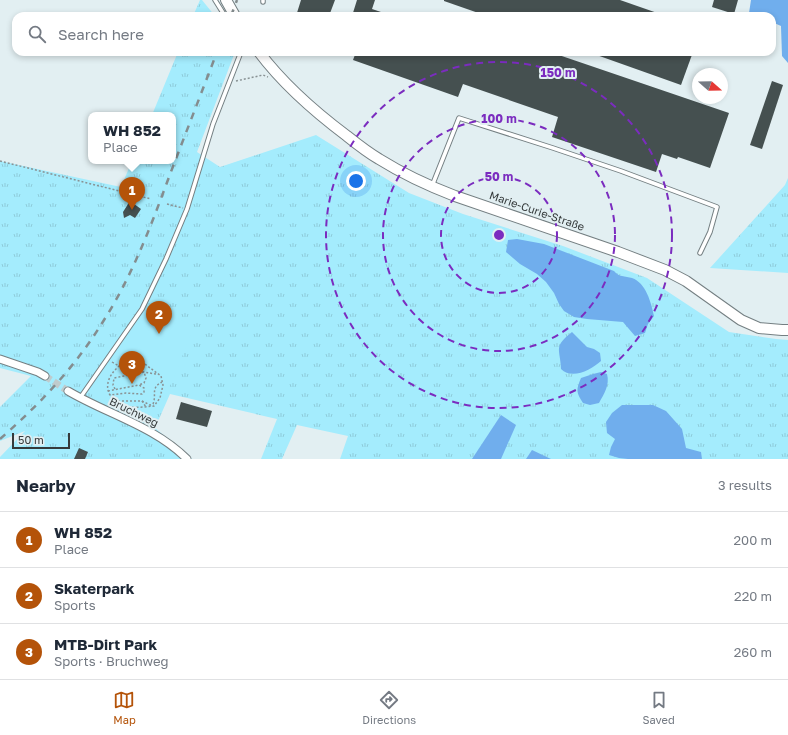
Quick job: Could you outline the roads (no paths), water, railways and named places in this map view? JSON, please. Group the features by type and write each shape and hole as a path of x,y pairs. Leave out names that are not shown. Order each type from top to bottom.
{"main road":[{"path":"226,0 233,12"},
{"name":"Marie-Curie-Straße","path":"262,56 279,75 328,122 379,159 402,173 432,187 665,270 686,281 741,320 759,328 788,330"}],"street":[{"path":"0,359 38,372 45,376"},
{"name":"Bruchweg","path":"68,391 151,432 166,441 187,459"}],"lane":[{"path":"214,0 222,12"},
{"path":"80,398 142,309 166,259 187,209 213,124 240,56"},
{"path":"432,187 459,118 621,171 716,207 710,232 700,253"}],"tunnel":[{"path":"45,376 68,391"}],"railway":[{"path":"232,12 237,0"},
{"path":"176,159 215,56"},
{"path":"0,439 56,384 82,353 93,337 114,303 132,268 148,232 174,164"}],"place":[{"name":"WH 852","path":"132,210"},
{"name":"Skaterpark","path":"159,334"},
{"name":"MTB-Dirt Park","path":"132,384"}]}
